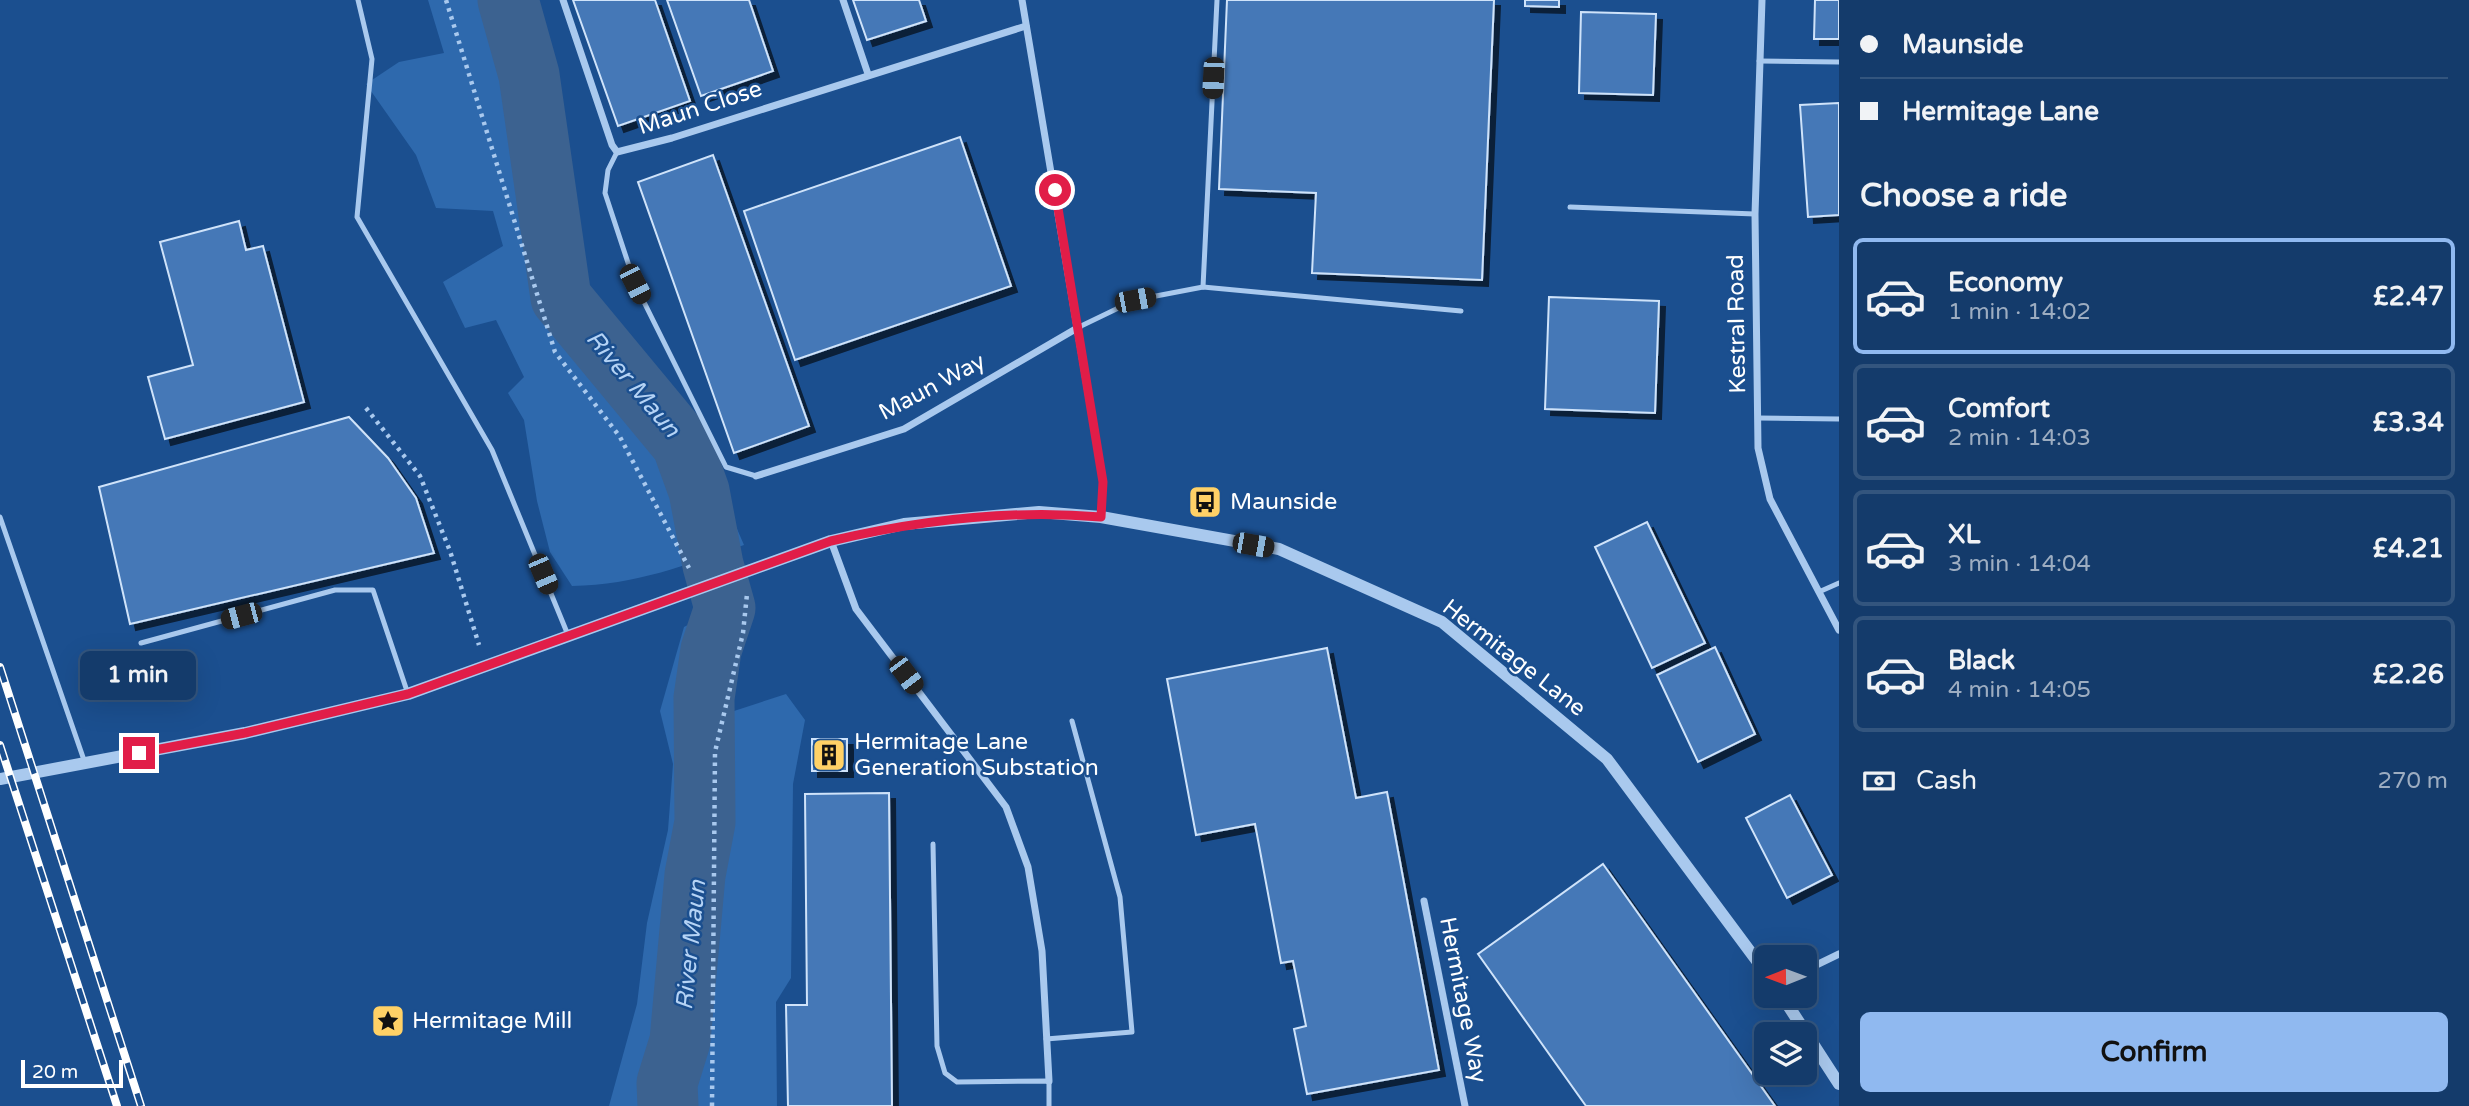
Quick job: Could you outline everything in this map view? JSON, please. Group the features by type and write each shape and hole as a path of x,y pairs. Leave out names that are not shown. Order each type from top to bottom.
{"street":[{"name":"Maun Close","path":"563,0 612,145 617,152 673,138 1026,26"},
{"path":"843,0 868,74"},
{"path":"1022,0 1103,482 1101,517"},
{"name":"Kestral Road","path":"1762,0 1755,214 1758,448 1770,499 1821,591 1839,630"},
{"name":"Maun Way","path":"756,476 904,429 1079,327"},
{"name":"Hermitage Lane","path":"0,779 245,733 408,694 831,541 904,524 1039,512 1101,517 1279,549 1442,622 1607,759 1754,957"},
{"path":"831,541 856,609 1006,807 1028,867 1042,951 1049,1082"},
{"name":"Hermitage Way","path":"1424,901 1465,1106"},
{"path":"1817,965 1839,954"},
{"path":"1790,1008 1839,1084"}],"lane":[{"path":"358,0 372,59 356,217 492,450 568,635"},
{"path":"1203,287 1217,0"},
{"path":"1759,61 1839,62"},
{"path":"617,152 608,170 605,193 635,284 726,467 756,476"},
{"path":"1570,207 1755,214"},
{"path":"1079,327 1135,300 1203,287 1461,311"},
{"path":"1758,418 1839,419"},
{"path":"0,517 85,762"},
{"path":"1821,591 1839,583"},
{"path":"141,643 335,590 373,590 408,694"},
{"path":"1046,1039 1132,1032 1120,897 1072,721"},
{"path":"933,844 937,1046 944,1073 957,1082 1049,1082 1049,1106"}],"path":[{"path":"446,0 555,352 620,437 703,586"},
{"path":"366,408 420,476 450,551 485,666"},
{"path":"712,1106 715,752 748,596 735,575"}],"shaded area":[{"path":"428,0 526,0 545,54 590,307 666,398 683,404 744,545 639,578 572,586 550,552 537,501 524,420 508,393 524,377 496,320 465,328 443,282 503,246 493,211 436,208 416,155 366,84 399,62 444,53"},
{"path":"710,613 729,653 718,705 734,711 786,694 805,720 793,784 791,978 776,1002 777,1106 609,1106 637,1004 647,923 668,830 673,764 660,711 684,627"}],"building":[{"path":"573,0 655,0 690,101 618,126"},
{"path":"667,0 749,0 773,71 701,96"},
{"path":"853,0 919,0 926,21 867,40"},
{"path":"1227,0 1494,0 1482,280 1312,273 1316,193 1219,189"},
{"path":"1525,0 1559,0 1559,7 1525,6"},
{"path":"1815,0 1839,0 1839,39 1814,39"},
{"path":"1581,12 1656,14 1653,95 1579,93"},
{"path":"1839,103 1839,215 1808,217 1800,105"},
{"path":"960,137 1011,286 795,360 744,211"},
{"path":"713,155 809,426 734,453 638,182"},
{"path":"239,221 246,250 263,246 304,402 165,439 148,377 193,365 160,242"},
{"path":"1549,297 1659,301 1655,413 1545,409"},
{"path":"349,417 388,458 416,498 434,553 130,624 99,487"},
{"path":"1647,522 1705,643 1652,668 1595,547"},
{"path":"1715,647 1755,734 1698,762 1657,675"},
{"path":"1327,648 1356,798 1387,792 1439,1070 1307,1094 1294,1029 1306,1026 1293,961 1281,963 1255,824 1196,835 1167,679"},
{"name":"Hermitage Lane Generation Substation","path":"812,739 847,739 847,771 812,771"},
{"path":"889,793 892,1106 788,1106 786,1005 807,1005 805,794"},
{"path":"1790,795 1832,875 1787,898 1746,818"},
{"path":"1603,864 1754,1076 1754,1085 1760,1085 1775,1106 1586,1106 1478,954"}],"waterway":[{"name":"River Maun","path":"508,0 529,75 561,298 682,444 699,491 713,565 725,608 711,650 704,698 705,822 695,875 680,1041 667,1083 668,1106"}],"railway":[{"path":"0,667 141,1106"},
{"path":"0,745 117,1106"}],"place":[{"name":"Maunside","path":"1205,502"},
{"name":"Hermitage Lane Generation Substation","path":"829,755"},
{"name":"Hermitage Mill","path":"388,1021"}],"route":[{"path":"139,753 245,733 408,694 831,541 904,524 1039,512 1101,517 1103,482 1055,190"}]}
